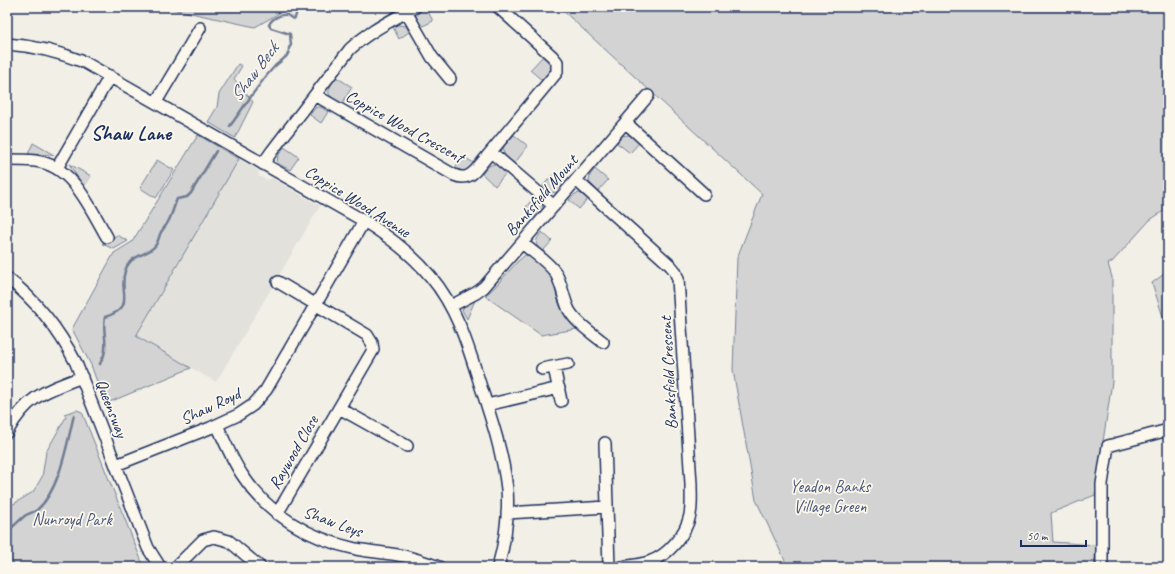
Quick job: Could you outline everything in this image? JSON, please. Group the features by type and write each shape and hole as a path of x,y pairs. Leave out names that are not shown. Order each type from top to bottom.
{"street":[{"name":"Coppice Wood Crescent","path":"315,95 458,177 466,177 472,174 555,75 558,66 556,60 552,56 498,7"},
{"name":"Coppice Wood Crescent","path":"263,164 343,57 359,40 411,10 432,57 450,79"},
{"path":"156,102 200,28"},
{"name":"Coppice Wood Avenue","path":"7,44 34,47 64,54 84,62 364,221 394,241 414,257 432,278 451,306 460,326 498,440 507,490 507,513 504,541 498,567"},
{"path":"57,168 110,76"},
{"name":"Banksfield Mount","path":"451,306 476,293 484,286 648,96"},
{"path":"626,122 704,194"},
{"path":"491,152 554,206"},
{"path":"7,160 36,161 57,168 77,187 107,237"},
{"name":"Banksfield Crescent","path":"576,180 671,266 678,279 691,484 690,515 676,542 663,555 649,562 621,567"},
{"name":"Shaw Royd","path":"116,465 217,425 246,410 259,400 364,221"},
{"path":"522,243 546,263 556,274 565,301 575,319 603,342"},
{"name":"Queensway","path":"7,278 30,298 55,327 70,351 82,377 148,548 160,567"},
{"path":"278,282 316,304"},
{"name":"Raywood Close","path":"277,514 373,350 372,343 366,335 316,304"},
{"path":"542,369 568,364"},
{"path":"554,367 561,401"},
{"path":"8,426 25,406 45,391 82,377"},
{"path":"487,405 558,388"},
{"name":"Raywood Close","path":"339,408 407,446"},
{"name":"Shaw Leys","path":"217,425 231,457 251,488 277,514 294,525 308,533 334,543 356,549 404,556 439,567"},
{"path":"1102,567 1102,484 1108,446 1168,430"},
{"path":"605,443 609,567"},
{"path":"507,513 607,507"},
{"path":"176,567 203,540 214,537 229,542 260,567"}],"shaded area":[{"path":"239,159 258,170 259,176 267,180 272,178 320,206 216,382 136,337"}],"green space":[{"path":"163,7 290,7 255,27"},
{"name":"Yeadon Banks Village Green","path":"559,7 1168,7 1168,208 1150,220 1112,262 1108,264 1112,277 1112,382 1095,495 1051,513 1053,542 1096,545 1094,567 788,567 756,500 733,370 737,258 762,194"},
{"path":"426,8 433,21 421,27 416,17 420,11"},
{"path":"398,25 406,26 409,32 399,39 393,27"},
{"path":"543,56 552,65 552,71 543,81 530,70"},
{"path":"238,64 242,66 234,79 253,102 235,138 208,122 217,107 219,94"},
{"path":"336,77 352,87 342,104 330,96 329,93 330,87"},
{"path":"321,107 328,112 321,123 310,115 315,108"},
{"path":"198,135 239,159 136,336 191,368 105,404 91,365 72,329 114,253 132,242"},
{"path":"514,135 528,146 514,164 505,156 503,150 504,146"},
{"path":"628,135 639,143 630,153 617,143 622,136"},
{"path":"33,143 54,155 28,154"},
{"path":"284,147 299,157 290,170 277,163 278,156"},
{"path":"462,156 474,163 468,171 463,172 455,168"},
{"path":"157,160 174,170 156,198 140,188"},
{"path":"69,164 91,176 84,187"},
{"path":"494,164 506,173 495,186 482,174 489,166"},
{"path":"595,169 608,180 598,191 589,182 590,175"},
{"path":"552,175 564,185 556,193 550,192 543,186"},
{"path":"580,193 588,199 579,209 569,200 575,194"},
{"path":"535,196 542,203 543,208 536,218 525,208"},
{"path":"542,232 552,241 542,252 536,242"},
{"path":"117,235 128,241 114,249 102,244"},
{"path":"525,255 536,261 550,276 562,309 567,318 577,329 541,335 485,296"},
{"path":"1168,271 1168,332 1152,283"},
{"path":"476,298 467,319 462,310 465,303"},
{"name":"Nunroyd Park","path":"77,410 82,412 144,567 7,567 7,508 33,492 42,477 46,452 66,417 64,414"}],"waterway":[{"name":"Shaw Beck","path":"230,126 263,80 288,54 291,45 290,34 271,28 269,25 270,23 282,15 287,15 293,19 295,18 297,11 310,7"},
{"name":"Shaw Beck","path":"100,364 105,350 105,317 121,309 124,304 123,279 128,265 135,258 147,252 156,245 177,199 187,197 191,193 216,151"},
{"path":"7,531 26,515 37,510 52,491 62,466 74,415"}],"district":[{"name":"Shaw Lane","path":"131,133"}]}
